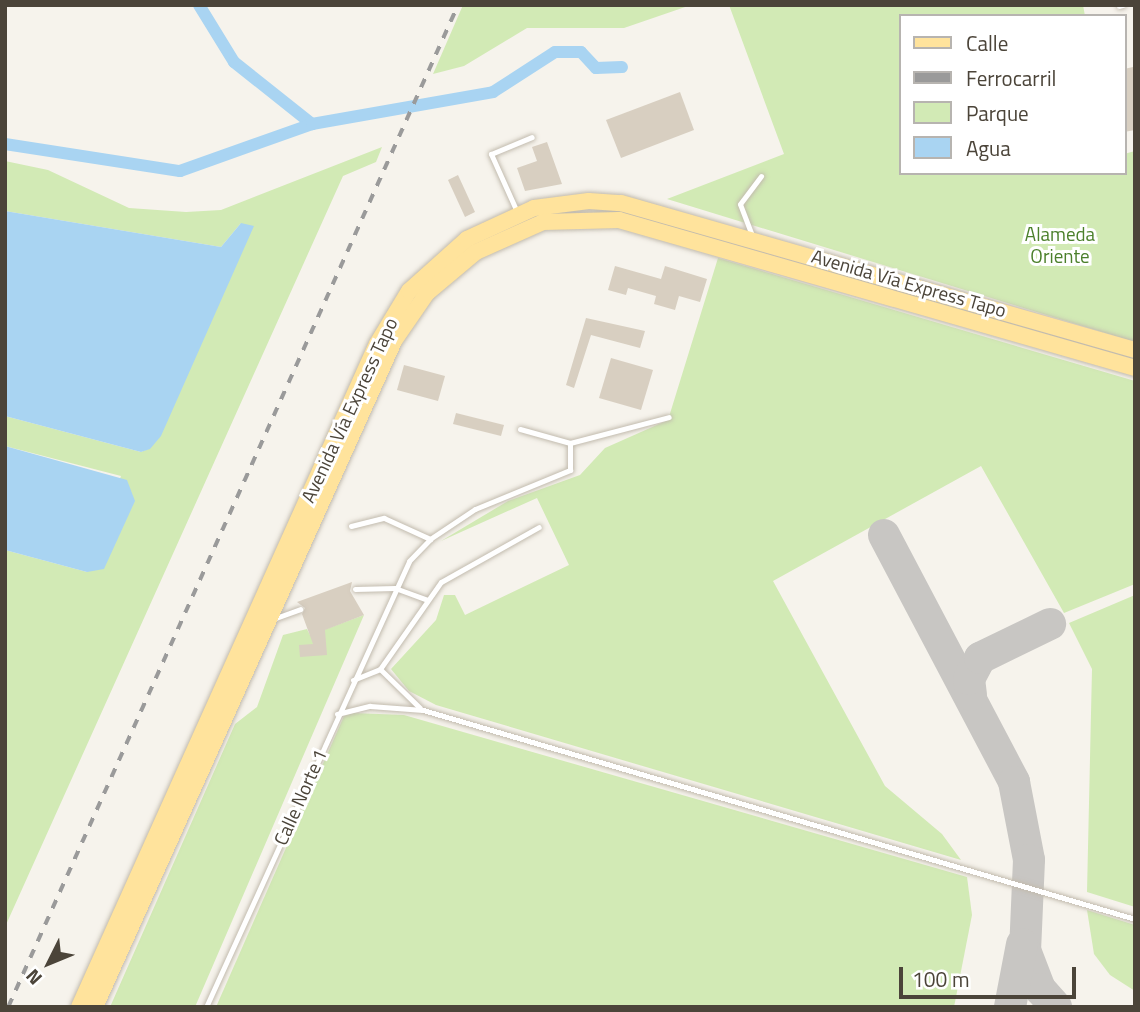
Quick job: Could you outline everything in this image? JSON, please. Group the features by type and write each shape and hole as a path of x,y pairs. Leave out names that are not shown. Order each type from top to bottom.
{"main road":[{"name":"Avenida Vía Express Tapo","path":"79,1007 392,317 443,256 518,214 562,203 621,203 753,238 1135,350"},
{"name":"Avenida Vía Express Tapo","path":"95,1007 408,317 461,262 496,240 543,222 593,218 653,227 1135,368"}],"lane":[{"path":"518,214 491,154 532,137"},
{"path":"753,238 740,204 761,176"},
{"path":"520,429 570,443 669,417"},
{"path":"352,526 384,518 430,539 475,509 570,470 570,443"},
{"path":"353,680 380,669 426,599 464,566 539,527"},
{"name":"Calle Norte 1","path":"206,1007 395,587 430,539"},
{"path":"355,589 395,587 426,599"},
{"path":"249,628 300,609"},
{"path":"380,669 423,710"},
{"path":"337,714 381,705 423,710 1135,919"}],"green space":[{"path":"463,5 691,5 624,28 527,28 464,66 433,74"},
{"name":"Alameda Oriente","path":"729,5 1083,5 1085,14 898,14 898,175 1126,175 1126,153 1135,151 1135,342 667,199 784,154"},
{"path":"382,147 376,162 343,176 5,927 5,550 87,572 121,476 5,446 5,416 141,452 150,448 241,223 221,247 5,211 5,161 48,170 129,208 186,212 221,210"},
{"path":"718,258 1135,381 1135,584 1064,613 981,466 773,581 885,786 942,834 961,860 436,705 409,691 391,669 436,620 444,595 455,595 465,615 569,565 537,498 441,541 508,501 580,475 605,448 668,420"},
{"path":"1135,595 1135,907 1087,892 1092,669 1069,623"},
{"path":"364,615 195,1007 110,1007 235,724 257,707 283,635 307,629 310,635"},
{"path":"353,713 404,715 967,877 972,915 954,1007 216,1007 344,716"},
{"path":"1087,910 1135,925 1135,991 1110,975 1094,954"}],"water":[{"path":"5,211 221,247 241,223 254,226 161,436 150,449 141,452 5,416"},
{"path":"5,446 127,480 135,501 104,569 87,572 5,550"}],"building":[{"path":"1133,67 1135,130 1126,132 1126,69"},
{"path":"680,92 694,130 621,158 606,120"},
{"path":"547,142 562,184 525,191 517,168 537,161 532,147"},
{"path":"458,175 475,212 465,217 448,180"},
{"path":"615,266 661,279 665,266 707,279 700,302 679,296 675,310 654,304 656,296 628,288 626,295 608,290"},
{"path":"586,318 645,331 640,348 591,335 574,388 566,385"},
{"path":"611,358 653,370 641,410 599,398"},
{"path":"404,365 445,376 438,401 397,390"},
{"path":"456,413 504,425 501,436 453,424"},
{"path":"352,582 350,591 364,615 325,630 327,655 300,657 299,645 313,644 302,614 305,608 297,602"}],"waterway":[{"path":"199,5 234,62 312,124"},
{"path":"5,144 180,171 312,124 493,92 555,52 581,52 596,68 622,67"}],"taxiway":[{"path":"884,535 1014,782 1029,860 1025,950 1040,989 1056,1007"},
{"path":"971,695 969,679 980,658 1050,624"},
{"path":"1010,1007 1022,944"}],"railway":[{"path":"8,1007 458,5"}]}
